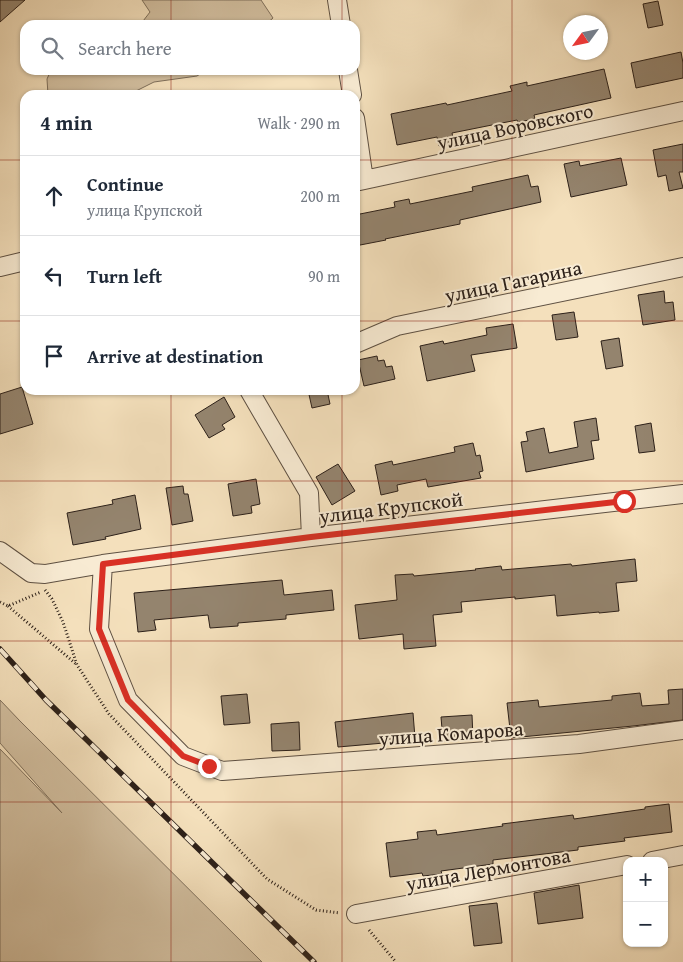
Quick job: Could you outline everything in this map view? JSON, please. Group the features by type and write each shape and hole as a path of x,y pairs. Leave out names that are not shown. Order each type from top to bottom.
{"street":[{"path":"337,0 340,20"},
{"path":"349,75 351,90"},
{"name":"улица Воровского","path":"360,181 683,111"},
{"path":"0,267 20,262"},
{"name":"улица Гагарина","path":"360,342 397,326 683,267"},
{"path":"252,395 309,493 311,537"},
{"name":"улица Крупской","path":"0,552 31,573 46,574 103,564 311,537 683,494"},
{"name":"улица Комарова","path":"103,564 99,629 128,700 183,756 222,771 579,744 683,730"},
{"path":"668,858 683,855"},
{"name":"улица Лермонтова","path":"356,914 623,866"}],"path":[{"path":"8,606 77,665"},
{"path":"356,914 396,962"}],"shaded area":[{"path":"142,0 261,0 273,18 271,20 144,20 150,12"},
{"path":"49,75 198,75 154,82 138,90 48,90"},
{"path":"0,700 262,962 0,962 0,749 62,813 0,743"}],"building":[{"path":"0,0 25,0 0,22"},
{"path":"658,1 663,25 648,28 643,4"},
{"path":"681,52 683,78 636,88 631,63"},
{"path":"604,69 611,98 534,115 535,119 518,122 517,120 452,133 454,143 439,146 437,137 397,145 391,114 446,103 447,105 512,91 510,86 527,82 527,86"},
{"path":"683,144 683,172 679,172 683,188 669,191 666,175 658,177 653,150"},
{"path":"621,158 627,185 571,197 564,164 579,161 580,166"},
{"path":"528,175 531,187 538,186 541,202 460,220 460,224 360,245 360,214 395,207 394,202 409,199 410,204 473,191 472,187"},
{"path":"664,291 665,303 673,302 675,320 643,325 638,295"},
{"path":"574,312 578,337 556,340 552,315"},
{"path":"513,324 517,348 471,355 475,371 427,381 420,346 443,341 444,344 487,335 486,328"},
{"path":"619,338 623,366 606,369 601,341"},
{"path":"377,356 378,361 384,360 386,367 392,366 395,379 364,386 360,360"},
{"path":"20,388 20,395 24,395 33,424 0,434 0,394"},
{"path":"309,395 328,395 330,404 312,408"},
{"path":"224,397 235,417 222,425 225,429 209,438 195,415"},
{"path":"596,418 599,440 591,441 594,459 526,472 521,442 528,441 526,432 544,428 549,453 578,447 574,422"},
{"path":"651,423 655,451 639,453 635,426"},
{"path":"473,443 476,456 480,455 483,471 479,472 481,478 428,487 426,479 397,485 398,491 381,495 375,465 392,461 393,465 455,452 454,447"},
{"path":"338,464 355,491 332,505 316,477"},
{"path":"256,479 260,504 251,506 252,513 233,516 228,484"},
{"path":"183,486 184,494 188,494 193,521 172,525 166,488"},
{"path":"135,495 141,529 105,537 106,539 73,545 67,513 113,504 112,500"},
{"path":"635,559 637,581 616,583 619,611 557,616 555,595 461,602 462,612 433,615 436,646 404,649 403,634 359,639 355,605 397,600 395,575 413,574 414,576 501,566 502,570 571,564 572,566"},
{"path":"282,580 284,595 332,590 334,610 286,615 286,619 238,623 238,626 210,628 208,615 154,620 156,630 138,632 134,593"},
{"path":"683,689 683,720 511,738 507,703 538,700 539,707 612,700 612,696 640,693 642,706 669,704 668,690"},
{"path":"247,694 250,723 224,725 221,696"},
{"path":"413,713 415,738 407,738 407,741 338,747 335,722"},
{"path":"472,715 473,738 443,741 441,717"},
{"path":"299,722 300,750 272,751 271,724"},
{"path":"669,804 672,832 624,838 625,841 578,847 578,850 493,860 493,864 441,871 442,874 423,876 422,873 390,877 386,843 418,839 417,832 436,830 437,835 503,826 502,824 573,815 574,819"},
{"path":"579,885 583,918 538,924 534,893"},
{"path":"497,903 502,943 474,946 469,906"}],"railway":[{"path":"0,649 46,700 314,962"}],"route":[{"path":"209,766 183,756 128,700 99,629 103,564 311,537 624,501"}]}
